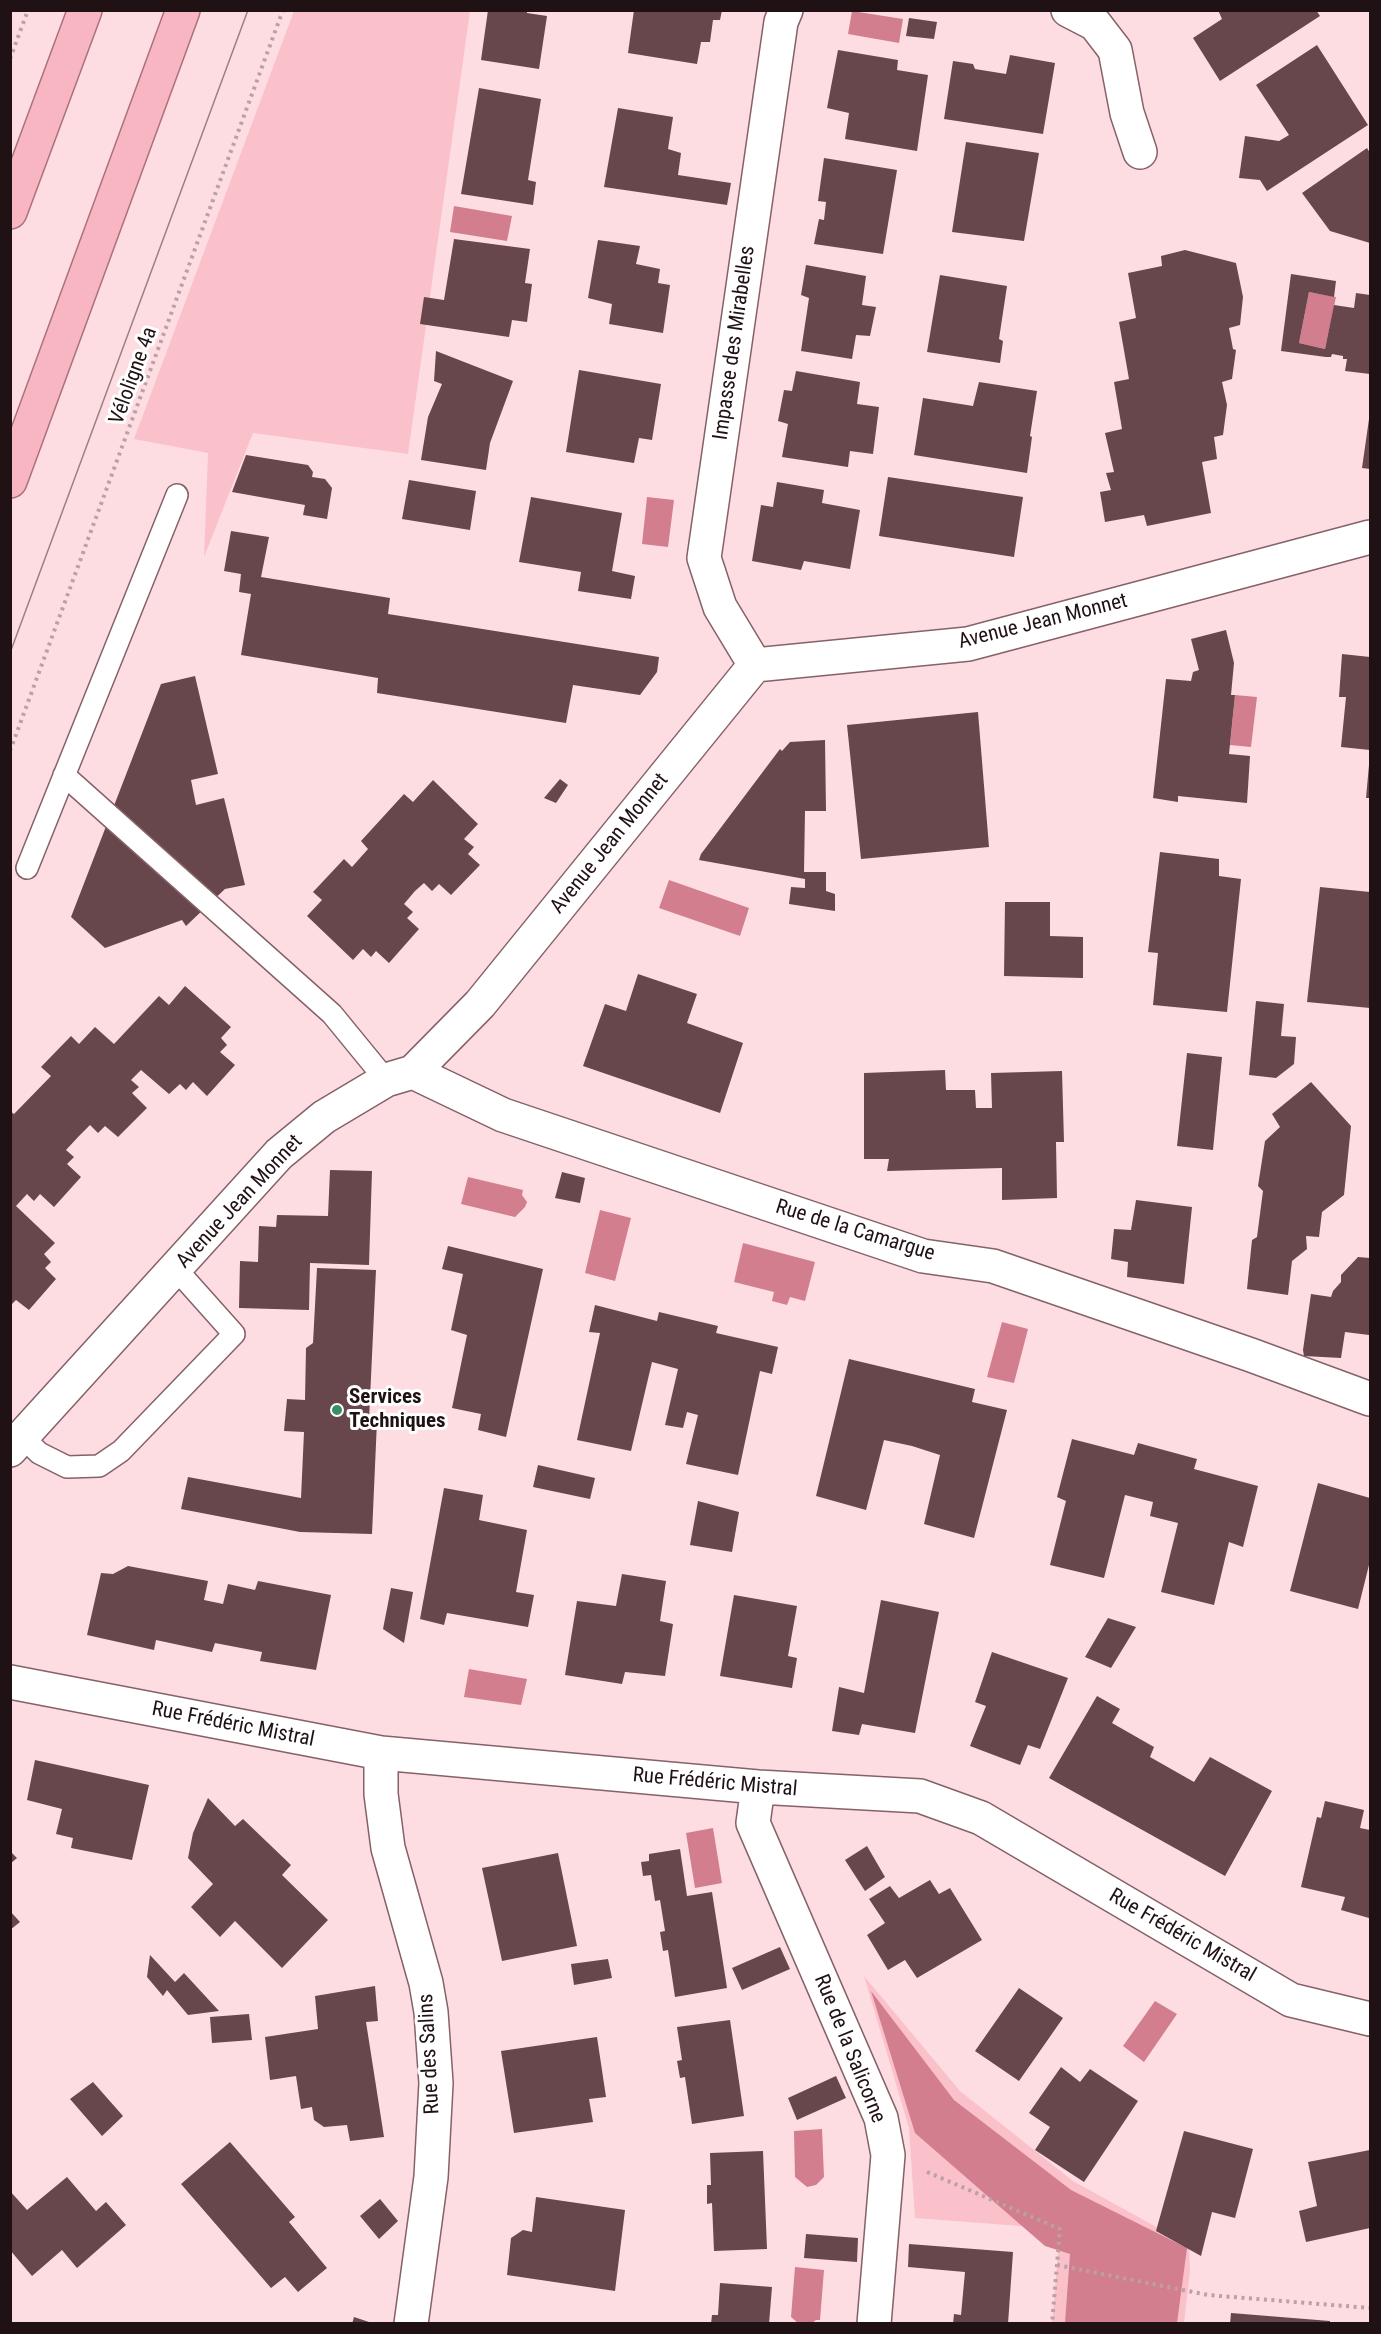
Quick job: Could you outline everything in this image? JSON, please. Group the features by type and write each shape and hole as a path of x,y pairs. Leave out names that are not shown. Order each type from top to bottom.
{"highway":[{"path":"10,212 85,10"},
{"path":"10,481 183,10"}],"street":[{"name":"Impasse des Mirabelles","path":"755,665 720,607 704,558 782,22 786,10"},
{"path":"1068,10 1095,24 1115,50 1127,113 1140,152"},
{"name":"Avenue Jean Monnet","path":"17,1443 279,1154 324,1117 399,1076 480,1004 755,665 968,644 1371,537"},
{"name":"Rue de la Camargue","path":"399,1076 502,1115 923,1256 993,1266 1371,1399"},
{"name":"Rue Frédéric Mistral","path":"10,1682 381,1753 758,1787 920,1796 981,1818 1291,2000 1371,2019"},
{"name":"Rue des Salins","path":"381,1753 381,1794 388,1848 426,1983 431,2012 436,2083 431,2177 411,2324"},
{"name":"Rue de la Salicorne","path":"758,1787 753,1822 881,2118 888,2155 874,2324"}],"lane":[{"path":"27,868 177,495"},
{"path":"64,775 399,1076"},
{"path":"17,1443 67,1467 99,1466 121,1451 234,1334 176,1269"}],"path":[{"path":"10,59 28,10"},
{"name":"Véloligne 4a","path":"10,751 283,10"},
{"path":"888,2155 1060,2229 1052,2324"},
{"path":"1057,2265 1208,2295 1371,2308"}],"shaded area":[{"path":"294,11 470,11 408,454 253,433 204,557 208,453 134,439"},
{"path":"852,11 903,19 899,43 848,34"},
{"path":"454,206 512,216 507,241 450,232"},
{"path":"1309,292 1336,297 1325,349 1299,343"},
{"path":"647,497 674,500 668,547 642,544"},
{"path":"1235,695 1257,697 1251,747 1230,745"},
{"path":"669,880 749,908 740,936 659,908"},
{"path":"468,1177 523,1190 522,1195 527,1202 525,1207 515,1217 461,1204"},
{"path":"600,1210 631,1218 615,1281 585,1273"},
{"path":"743,1243 815,1262 805,1301 790,1297 787,1305 772,1301 774,1292 734,1282"},
{"path":"1002,1322 1028,1329 1014,1383 987,1377"},
{"path":"469,1669 527,1679 521,1705 464,1697"},
{"path":"713,1828 722,1883 695,1888 686,1833"},
{"path":"864,1976 960,2091 1073,2181 1189,2245 1190,2271 1184,2323 1052,2323 1060,2229 915,2218 909,2128"},
{"path":"871,1991 954,2100 1071,2190 1187,2248 1177,2323 1065,2323 1070,2254 1045,2246 915,2133"},
{"path":"1155,2001 1177,2014 1144,2062 1123,2046"},
{"path":"822,2129 824,2177 816,2185 807,2187 795,2177 794,2131"},
{"path":"795,2267 824,2270 820,2320 812,2323 798,2323 791,2317"}],"building":[{"path":"488,10 527,10 527,13 547,16 539,69 481,60"},
{"path":"634,10 722,10 720,20 713,20 710,42 701,42 697,64 628,53"},
{"path":"1218,10 1316,10 1320,16 1220,81 1193,38 1222,19"},
{"path":"909,18 937,22 934,39 906,36"},
{"path":"1317,45 1368,125 1267,191 1260,180 1239,178 1245,136 1279,141 1289,135 1256,85"},
{"path":"838,50 898,60 897,70 928,75 917,151 845,139 849,113 827,108"},
{"path":"1010,55 1055,63 1043,134 944,119 953,61 973,64 975,69 1006,74"},
{"path":"479,88 541,99 528,180 536,182 533,205 461,194"},
{"path":"618,108 673,117 668,149 681,153 678,175 731,183 727,205 604,187"},
{"path":"966,142 1039,153 1024,241 952,232"},
{"path":"1367,148 1370,153 1370,243 1330,231 1302,193"},
{"path":"824,158 897,170 883,254 814,244 819,219 824,220 826,202 818,201"},
{"path":"454,239 530,249 525,283 532,284 527,322 512,320 509,337 420,324 424,297 444,300"},
{"path":"598,240 640,246 636,264 660,269 658,283 670,285 663,333 609,324 612,304 588,298"},
{"path":"1185,250 1236,263 1243,297 1240,325 1229,328 1233,349 1236,350 1232,379 1222,382 1227,405 1223,435 1214,437 1217,459 1202,462 1211,513 1147,526 1144,515 1105,522 1100,492 1111,490 1106,473 1114,472 1105,433 1122,429 1114,382 1129,379 1119,322 1136,318 1128,273 1162,266 1161,256"},
{"path":"806,265 866,276 862,305 876,307 870,336 856,335 852,359 801,351 809,298 801,295"},
{"path":"1291,274 1336,281 1334,297 1309,292 1299,343 1325,349 1334,305 1354,308 1356,293 1370,295 1370,374 1345,371 1347,359 1343,359 1343,356 1332,354 1331,357 1326,357 1281,351"},
{"path":"940,275 1007,286 999,339 1003,341 1000,363 927,352"},
{"path":"436,351 513,381 490,443 486,470 421,460 428,417 442,384 434,381"},
{"path":"579,370 661,384 652,440 639,438 634,463 566,452"},
{"path":"796,371 860,382 857,404 879,407 873,454 850,451 848,467 782,457 788,424 778,421 784,390 792,391"},
{"path":"979,382 1037,391 1027,473 914,455 923,398 973,406"},
{"path":"1370,419 1370,469 1362,468"},
{"path":"246,455 308,465 313,472 312,477 325,479 332,488 327,519 303,515 305,505 232,492"},
{"path":"888,477 1023,497 1014,557 879,536"},
{"path":"409,480 476,491 470,530 402,519"},
{"path":"777,482 824,490 822,503 860,510 850,569 804,561 801,570 752,561 761,505 773,507"},
{"path":"531,497 622,513 612,571 635,576 631,599 578,591 581,572 519,562"},
{"path":"231,531 269,537 261,577 390,598 388,614 659,657 657,672 640,695 573,685 566,723 377,693 378,678 241,655 251,594 239,592 241,574 224,571"},
{"path":"1226,630 1234,663 1231,695 1235,695 1229,754 1250,756 1247,803 1178,796 1178,802 1153,798 1166,679 1191,681 1193,672 1199,670 1191,639"},
{"path":"1342,654 1370,657 1370,750 1341,747 1346,697 1339,697"},
{"path":"195,676 218,774 191,780 196,805 224,798 245,885 225,889 186,926 182,920 105,948 71,917 161,684"},
{"path":"978,712 989,847 861,859 847,725"},
{"path":"825,740 826,811 805,811 804,872 826,872 826,891 835,894 835,911 789,904 791,887 805,888 805,879 699,860 701,854 780,749 782,751 790,742"},
{"path":"1369,765 1370,798 1366,798"},
{"path":"560,779 568,785 556,803 544,798"},
{"path":"433,780 478,824 464,839 474,847 468,854 480,865 451,895 439,884 432,891 424,883 415,891 404,904 413,912 407,918 419,929 389,963 376,951 371,957 363,949 353,960 307,916 322,900 313,892 344,859 352,867 368,849 361,841 404,794 413,802"},
{"path":"1160,852 1219,859 1219,876 1241,879 1227,1012 1153,1005 1158,953 1148,952"},
{"path":"1320,887 1370,892 1370,1008 1307,1002"},
{"path":"1005,902 1050,902 1050,936 1083,937 1083,978 1004,976"},
{"path":"638,974 697,994 687,1023 743,1043 720,1113 583,1066 605,1004 626,1011"},
{"path":"185,986 231,1027 221,1038 227,1045 220,1052 235,1065 207,1096 193,1082 186,1090 180,1084 169,1094 141,1070 131,1080 139,1087 132,1093 147,1108 118,1137 105,1126 98,1133 90,1125 79,1136 66,1150 74,1157 67,1164 81,1177 54,1207 40,1194 34,1201 27,1194 16,1206 55,1243 44,1254 51,1262 45,1268 56,1279 29,1310 16,1300 10,1306 10,1111 14,1114 51,1076 41,1067 71,1036 79,1044 95,1027 114,1044 159,996 169,1005"},
{"path":"1256,1001 1284,1004 1281,1036 1296,1037 1294,1064 1276,1078 1249,1075"},
{"path":"1187,1053 1222,1057 1213,1150 1177,1146"},
{"path":"945,1070 946,1090 975,1090 976,1108 992,1108 991,1073 1062,1071 1064,1142 1056,1142 1057,1198 1002,1200 1002,1168 887,1171 889,1159 864,1159 864,1073"},
{"path":"1311,1082 1351,1126 1344,1195 1322,1212 1319,1237 1306,1236 1307,1249 1292,1261 1288,1295 1247,1289 1252,1240 1257,1237 1263,1191 1258,1186 1265,1141 1280,1127 1272,1114"},
{"path":"330,1170 372,1171 369,1265 310,1263 309,1310 239,1308 240,1261 258,1262 259,1226 276,1227 277,1215 328,1216"},
{"path":"562,1172 585,1178 580,1203 555,1198"},
{"path":"1136,1200 1192,1207 1184,1284 1127,1277 1128,1262 1111,1259 1114,1229 1131,1230"},
{"path":"448,1246 543,1269 506,1437 478,1430 481,1414 452,1408 467,1335 451,1330 463,1274 442,1269"},
{"path":"1358,1257 1370,1258 1369,1335 1345,1332 1341,1358 1304,1356 1311,1294 1331,1297 1341,1282 1341,1275"},
{"name":"Services Techniques","path":"317,1268 376,1270 369,1420 377,1421 372,1534 300,1532 181,1509 188,1477 301,1498 304,1432 284,1431 287,1399 305,1400 306,1348 313,1343"},
{"path":"595,1305 657,1321 659,1312 718,1326 716,1333 778,1347 772,1374 760,1371 738,1475 686,1464 698,1415 687,1412 683,1428 665,1425 678,1369 652,1362 631,1451 577,1440 600,1333 589,1332"},
{"path":"849,1359 975,1389 972,1402 1007,1410 974,1538 924,1524 940,1455 912,1446 884,1440 866,1510 816,1496"},
{"path":"1072,1439 1134,1455 1138,1443 1197,1459 1194,1469 1258,1486 1243,1547 1229,1542 1214,1605 1161,1592 1178,1523 1150,1516 1153,1502 1125,1495 1104,1578 1050,1565 1066,1501 1057,1497"},
{"path":"538,1465 595,1478 590,1499 533,1487"},
{"path":"1318,1483 1370,1498 1370,1561 1358,1609 1290,1591"},
{"path":"444,1488 483,1495 479,1520 527,1530 516,1592 534,1595 528,1627 447,1613 444,1625 420,1619"},
{"path":"698,1501 739,1512 732,1552 690,1545"},
{"path":"128,1566 208,1581 204,1600 223,1604 228,1584 255,1590 258,1581 331,1595 316,1670 260,1661 262,1652 215,1643 212,1652 156,1640 154,1650 87,1635 101,1573 113,1574"},
{"path":"622,1574 666,1581 660,1621 673,1624 665,1676 625,1672 622,1684 565,1675 577,1601 616,1606"},
{"path":"391,1588 413,1592 404,1643 383,1629"},
{"path":"734,1595 797,1606 788,1656 797,1658 792,1688 720,1676"},
{"path":"881,1600 939,1612 915,1733 862,1724 859,1735 832,1731 839,1687 864,1693"},
{"path":"1108,1618 1136,1627 1111,1668 1085,1657"},
{"path":"992,1652 1068,1678 1040,1749 1028,1745 1020,1765 970,1746 986,1706 975,1702"},
{"path":"1097,1696 1120,1709 1112,1723 1154,1747 1150,1757 1194,1782 1210,1757 1272,1791 1225,1876 1049,1778"},
{"path":"35,1760 149,1785 132,1860 71,1848 73,1838 56,1834 62,1809 27,1800"},
{"path":"208,1798 235,1826 243,1819 291,1865 282,1875 328,1920 282,1968 235,1921 220,1937 191,1907 213,1884 188,1858 193,1833"},
{"path":"1325,1801 1364,1810 1360,1828 1370,1830 1369,1918 1341,1910 1345,1897 1301,1887 1317,1817 1321,1818"},
{"path":"867,1846 885,1877 865,1891 845,1860"},
{"path":"680,1849 687,1896 712,1892 727,1988 675,1997 668,1950 663,1951 660,1932 665,1931 660,1900 655,1901 651,1875 643,1876 641,1862 649,1861 649,1854"},
{"path":"10,1851 17,1858 10,1864"},
{"path":"558,1853 577,1946 502,1961 482,1868"},
{"path":"930,1880 939,1894 950,1888 982,1940 917,1978 905,1960 888,1970 867,1935 885,1923 869,1899 890,1886 899,1898"},
{"path":"10,1911 20,1922 10,1930"},
{"path":"780,1947 790,1969 742,1990 732,1968"},
{"path":"150,1955 175,1982 184,1973 219,2011 188,2015 167,1990 163,1996 147,1977"},
{"path":"608,1959 612,1978 574,1985 571,1964"},
{"path":"375,1986 378,2021 366,2022 384,2137 350,2141 347,2125 324,2127 314,2120 312,2107 301,2109 296,2076 270,2080 265,2037 318,2029 315,1996"},
{"path":"1019,1988 1063,2018 1019,2081 975,2051"},
{"path":"249,2014 252,2040 212,2043 210,2017"},
{"path":"730,2020 744,2116 692,2124 685,2077 680,2078 677,2061 682,2060 677,2027"},
{"path":"597,2037 606,2097 589,2099 593,2122 514,2133 501,2051"},
{"path":"1061,2067 1080,2082 1090,2069 1138,2101 1084,2182 1035,2150 1050,2127 1029,2113"},
{"path":"836,2076 846,2098 797,2120 788,2098"},
{"path":"93,2082 123,2116 102,2136 70,2099"},
{"path":"1184,2131 1253,2149 1235,2218 1212,2212 1201,2256 1156,2231"},
{"path":"230,2142 295,2217 289,2222 327,2268 298,2292 285,2277 271,2288 181,2184"},
{"path":"1370,2150 1370,2228 1306,2242 1299,2211 1317,2206 1308,2162"},
{"path":"763,2151 767,2249 714,2251 712,2203 707,2204 707,2185 711,2185 710,2153"},
{"path":"67,2177 96,2211 106,2202 126,2225 77,2268 62,2250 32,2276 10,2250 10,2191 27,2210"},
{"path":"536,2197 625,2210 615,2291 507,2275 511,2238 523,2230 532,2232"},
{"path":"380,2199 398,2221 379,2239 360,2216"},
{"path":"806,2234 858,2238 857,2262 804,2258"},
{"path":"909,2244 1013,2252 1008,2324 953,2324 954,2314 961,2315 965,2272 908,2267"},
{"path":"720,2283 772,2287 769,2324 711,2324 712,2315 718,2315"},
{"path":"1231,2313 1330,2321 1330,2324 1230,2324"},
{"path":"354,2317 372,2323 372,2324 352,2324"}],"tram line":[{"path":"10,653 248,10"}],"place":[{"name":"Services Techniques","path":"337,1410"}]}
